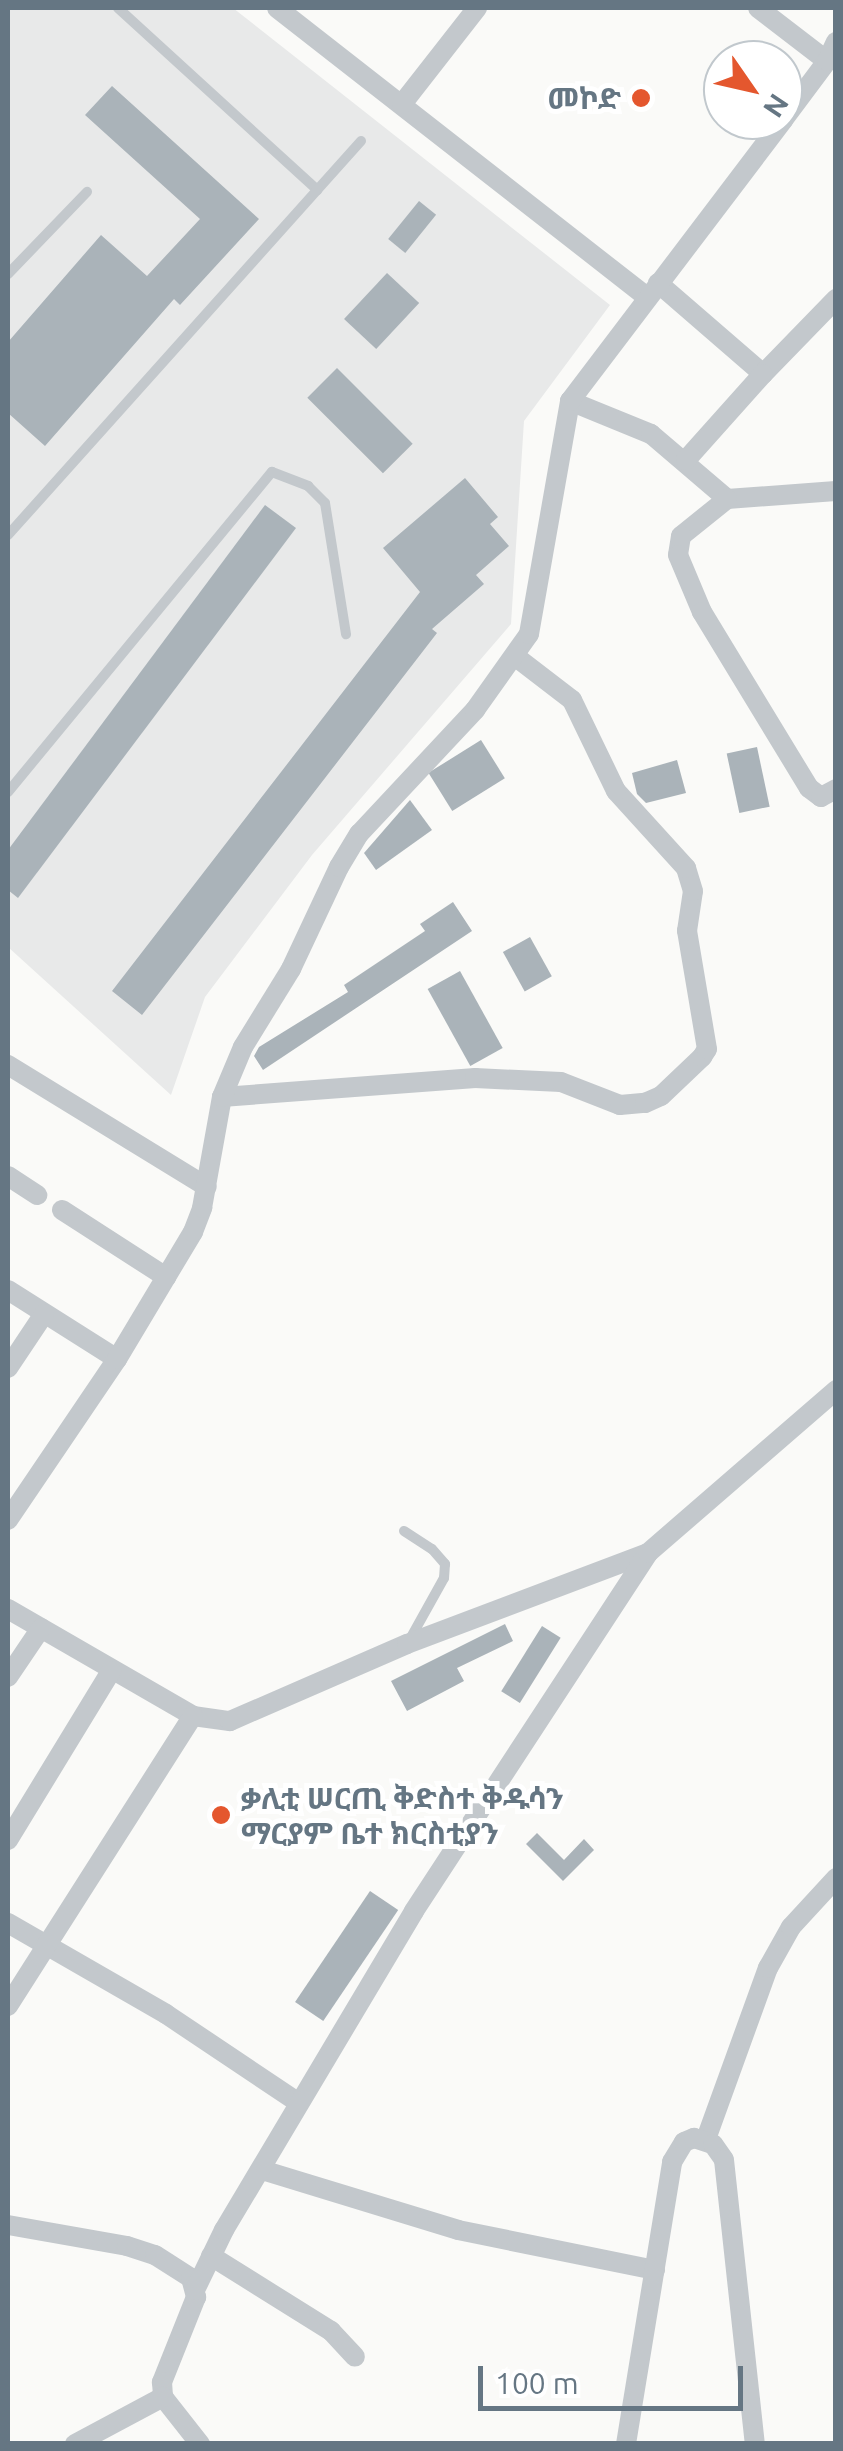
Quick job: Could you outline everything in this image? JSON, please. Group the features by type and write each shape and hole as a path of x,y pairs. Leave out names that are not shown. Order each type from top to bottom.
{"street":[{"path":"402,104 476,8"},
{"path":"758,8 831,52 803,92"},
{"path":"285,10 402,104 763,374"},
{"path":"8,1520 117,1359 193,1232 207,1186 222,1098 243,1047 291,969 359,834 475,710 516,658 529,634 570,401 768,140"},
{"path":"686,460 836,298"},
{"path":"570,401 630,422 686,460 727,499"},
{"path":"836,492 727,499 681,536 678,555 702,612 810,788 822,797 836,789"},
{"path":"222,1098 475,1078 561,1082 620,1105 644,1103 661,1096 702,1058 707,1048 687,931 693,891 686,868 616,791 572,700 516,658"},
{"path":"8,1065 207,1186"},
{"path":"8,1176 38,1195"},
{"path":"62,1210 166,1277"},
{"path":"8,1290 117,1359"},
{"path":"8,1368 44,1314"},
{"path":"200,2444 163,2397 162,2382 196,2290 211,2256 299,2103 414,1911 648,1554 836,1390"},
{"path":"8,1609 194,1716 230,1721 407,1644 648,1554"},
{"path":"8,1677 41,1628"},
{"path":"8,1840 111,1671"},
{"path":"8,2006 194,1716"},
{"path":"706,2139 768,1968 791,1927 836,1878"},
{"path":"8,1924 166,2014 299,2103"},
{"path":"626,2444 672,2162 684,2142 706,2139"},
{"path":"706,2139 724,2160 734,2216 755,2444"},
{"path":"262,2170 441,2226 655,2270"},
{"path":"8,2225 89,2237 155,2256 190,2278 196,2290"},
{"path":"211,2256 320,2322 346,2343 354,2357"},
{"path":"75,2444 163,2397"}],"lane":[{"path":"118,8 316,190"},
{"path":"8,535 361,142"},
{"path":"8,274 87,192"},
{"path":"8,792 272,472 308,486 325,504 346,634"},
{"path":"404,1532 432,1549 445,1564 444,1578 407,1644"}],"shaded area":[{"path":"8,8 233,8 610,305 524,421 511,624 312,855 205,997 171,1095 8,947"}],"building":[{"path":"112,86 259,219 180,305 174,299 45,446 8,413 8,342 101,235 147,276 200,219 85,115"},
{"path":"419,201 436,215 405,253 388,239"},
{"path":"387,273 419,303 376,349 344,319"},
{"path":"337,368 413,444 383,473 307,398"},
{"path":"465,478 498,517 490,524 509,546 476,575 484,584 432,629 437,633 142,1015 112,991 420,592 383,548"},
{"path":"265,505 296,528 18,898 8,890 8,850"},
{"path":"481,740 505,778 452,811 428,773"},
{"path":"757,747 770,807 739,813 727,753"},
{"path":"677,760 686,793 646,803 637,794 632,773"},
{"path":"410,800 432,830 376,870 364,853"},
{"path":"453,902 472,931 263,1070 254,1056 259,1047 348,992 344,985 425,931 420,924"},
{"path":"530,937 552,976 525,991 503,952"},
{"path":"460,971 503,1048 470,1066 428,989"},
{"path":"505,1624 513,1641 457,1668 464,1681 407,1711 391,1681"},
{"path":"542,1626 561,1638 520,1703 501,1691"},
{"path":"537,1833 564,1860 584,1839 594,1850 563,1881 526,1844"},
{"path":"370,1891 398,1910 323,2021 295,2002"}],"place":[{"name":"መኮድ","path":"641,98"},
{"name":"ቃሊቲ ሠርጢ ቅድስተ ቅዱሳን ማርያም ቤተ ክርስቲያን","path":"221,1815"}]}
